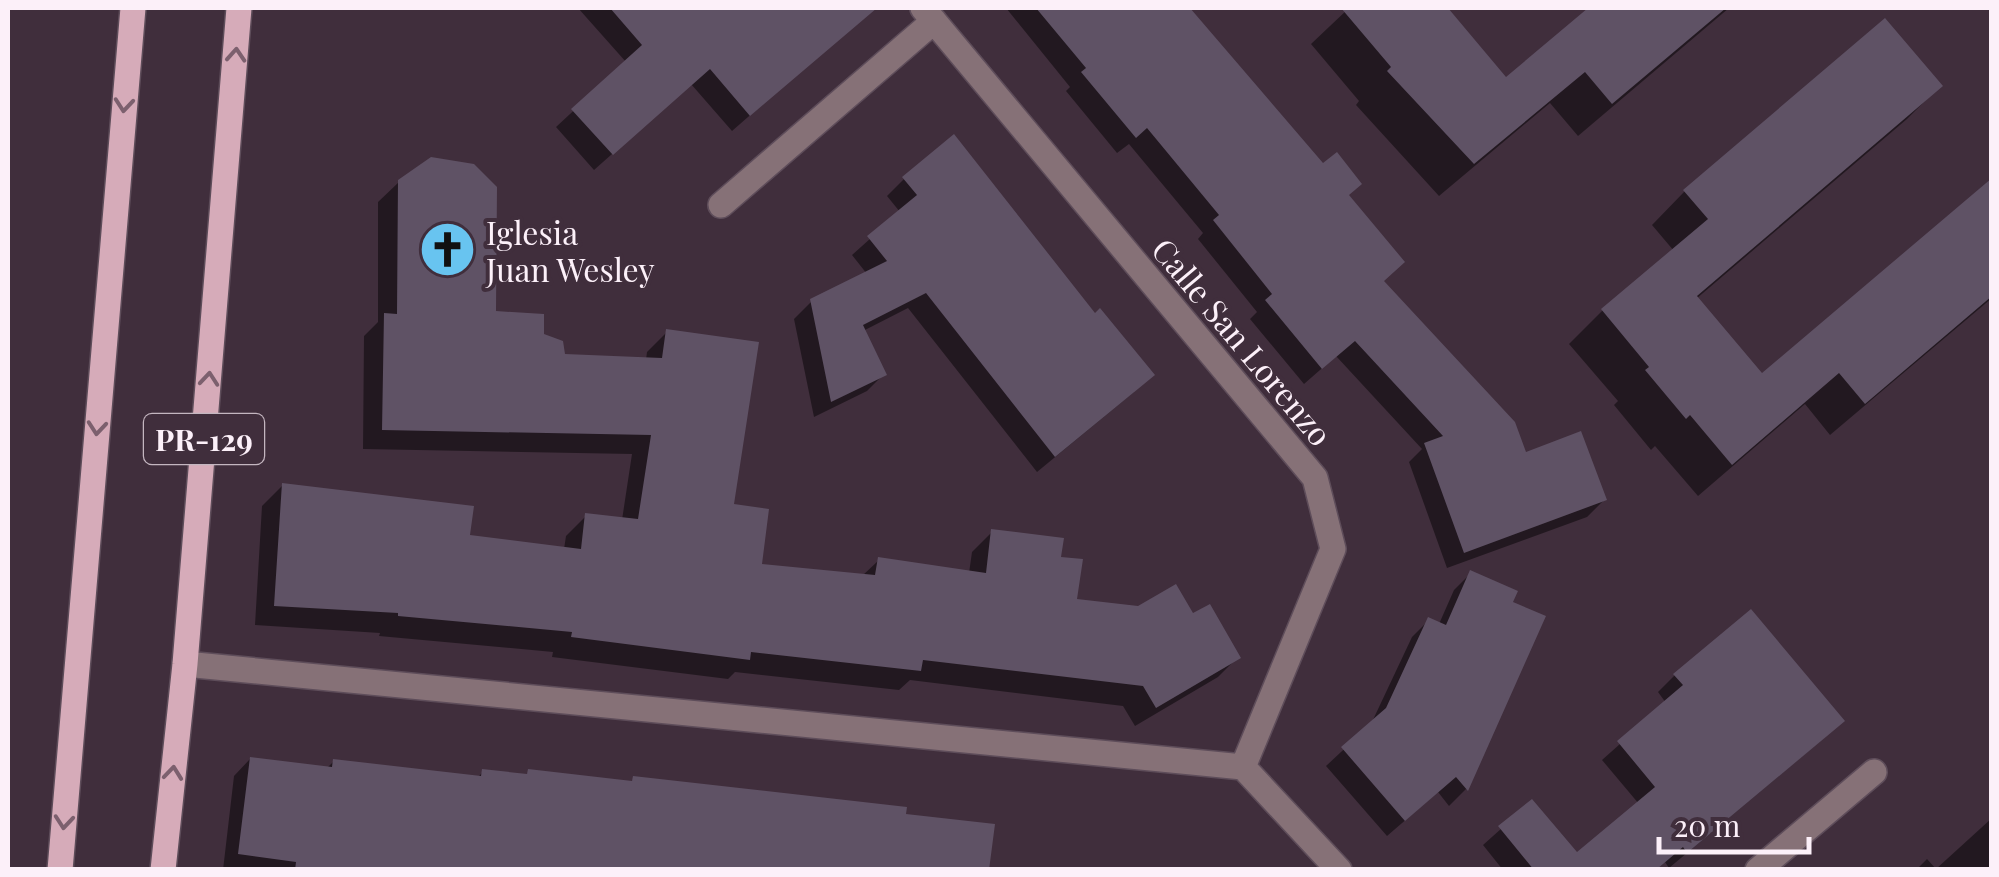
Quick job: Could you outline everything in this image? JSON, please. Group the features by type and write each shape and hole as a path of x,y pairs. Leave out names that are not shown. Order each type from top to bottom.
{"main road":[{"name":"PR-129","path":"60,870 133,8"},
{"name":"PR-129","path":"163,870 185,664 241,11"}],"street":[{"path":"720,205 929,14"},
{"name":"Calle San Lorenzo","path":"929,14 1314,478 1334,549 1243,767"},
{"path":"185,664 1243,767 1339,870"},
{"path":"1758,870 1874,772"}],"building":[{"path":"610,8 877,8 750,116 710,69 613,155 571,109 642,45"},
{"path":"1036,8 1190,8 1323,163 1337,152 1362,184 1349,195 1405,262 1384,281 1515,422 1526,452 1581,431 1607,500 1464,553 1424,443 1443,436 1355,341 1322,369 1265,300 1272,294 1213,220 1219,215 1147,128 1136,138 1081,72 1086,68"},
{"path":"1341,8 1448,8 1506,77 1588,8 1726,8 1612,104 1585,72 1474,164 1387,71 1391,67"},
{"path":"1885,18 1943,86 1697,296 1762,373 1992,178 1992,296 1865,404 1839,373 1732,465 1690,415 1686,419 1601,309 1708,219 1683,190"},
{"path":"954,134 1095,313 1100,308 1155,375 1055,457 926,293 863,325 887,375 831,402 810,299 887,261 867,236 917,195 902,177"},
{"path":"431,157 474,164 497,187 496,311 544,314 544,334 563,341 565,354 662,358 666,329 759,342 734,504 769,509 762,564 875,575 878,557 986,573 991,529 1064,538 1061,557 1083,559 1077,599 1138,606 1176,584 1193,613 1210,604 1241,658 1156,708 1143,686 923,660 921,671 751,652 750,660 571,637 572,632 398,613 274,606 282,483 474,506 470,535 581,549 585,513 638,519 651,435 382,430 384,313 397,314 398,180"},
{"path":"1470,570 1518,591 1513,602 1546,616 1468,791 1456,777 1405,821 1341,747 1386,708 1428,617 1446,625"},
{"path":"1751,609 1845,721 1687,853 1683,847 1656,870 1534,870 1498,826 1532,799 1577,852 1655,787 1617,741 1683,685 1673,674"},
{"path":"250,757 332,767 333,759 481,776 482,769 527,774 528,769 632,781 633,776 907,807 906,814 995,824 989,870 295,870 296,862 238,854"}],"place":[{"name":"Iglesia Juan Wesley","path":"447,249"}]}
